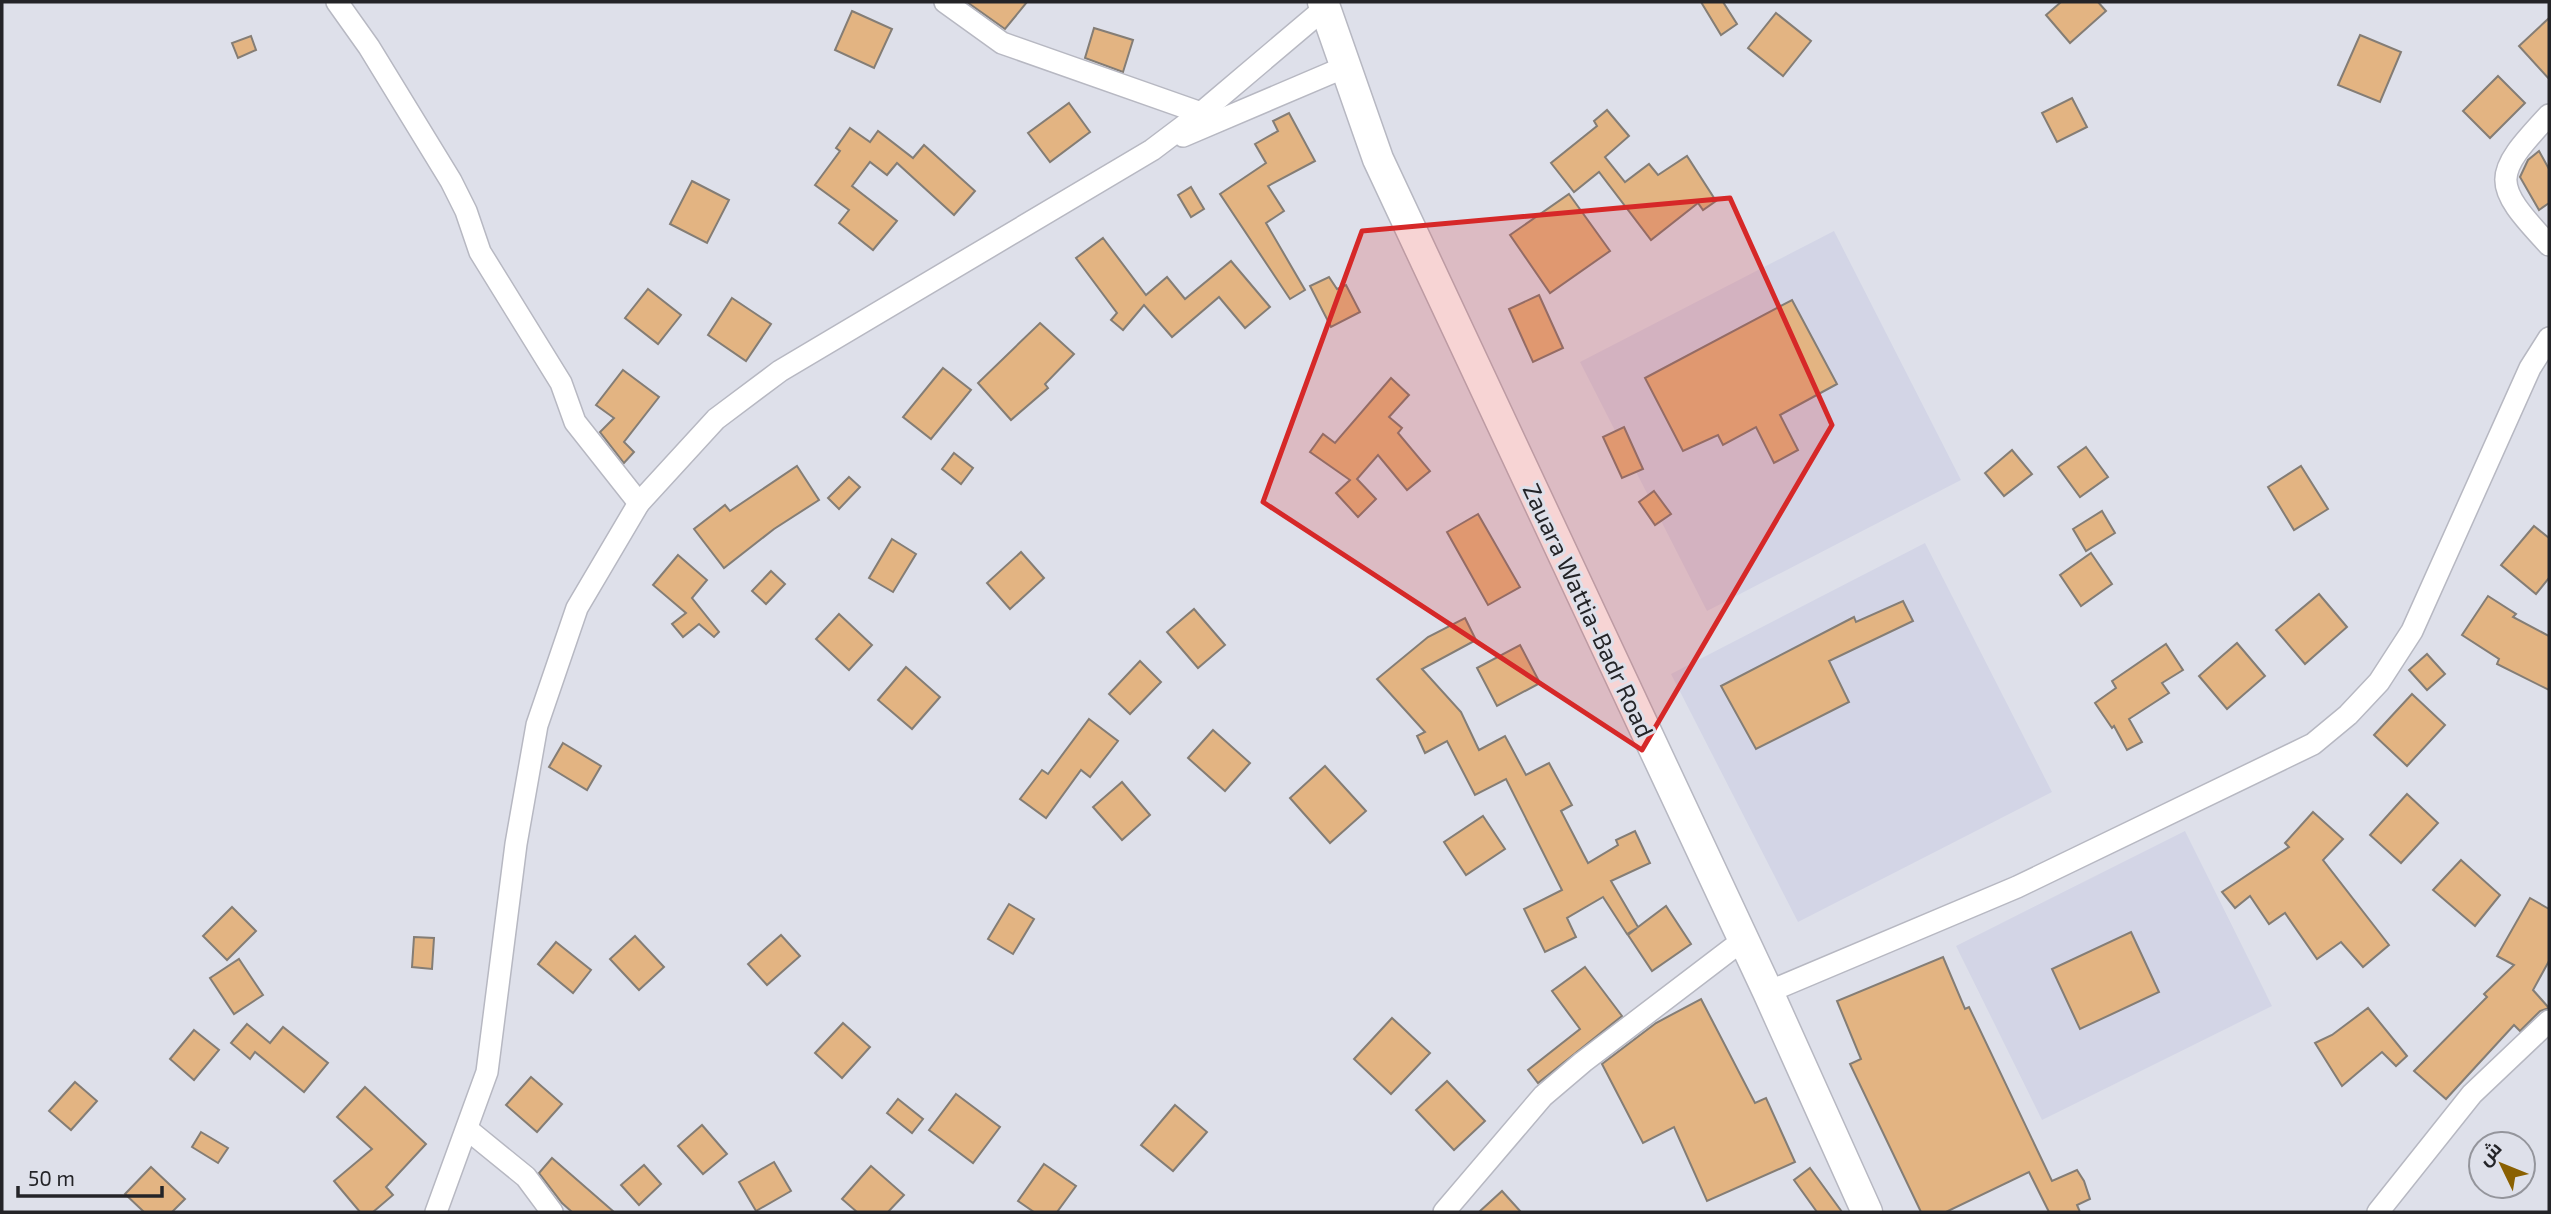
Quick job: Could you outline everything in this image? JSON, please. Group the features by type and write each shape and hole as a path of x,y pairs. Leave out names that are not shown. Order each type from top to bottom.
{"highway":[{"name":"Zauara Wattia-Badr Road","path":"1324,5 1378,159 1744,940 1867,1212"}],"street":[{"path":"337,2 369,47 451,181 466,211 480,252 561,383 575,422 639,503"},
{"path":"945,2 1002,43 1201,113"},
{"path":"436,1212 487,1072 516,844 537,725 577,608 639,503 716,419 780,371 1152,150 1201,113 1324,5"},
{"path":"1152,150 1345,67"},
{"path":"2549,115 2513,154 2507,168 2507,187 2517,211 2549,245"},
{"path":"1768,992 2017,887 2259,772 2313,744 2348,715 2379,682 2412,631 2530,368 2549,338"},
{"path":"1444,1212 1506,1136 1543,1096 1583,1062 1744,940"},
{"path":"2378,1212 2473,1094 2549,1021"},
{"path":"467,1129 526,1177 552,1212"}],"highlighted area":[{"path":"1730,198 1832,425 1642,750 1263,502 1362,231"}],"shaded area":[{"path":"1834,231 1961,480 1707,611 1580,362"},
{"path":"1925,543 2052,792 1798,922 1671,674"},
{"path":"2185,831 2272,1006 2042,1120 1956,946"}],"building":[{"path":"967,2 1027,2 1005,29"},
{"path":"1701,2 1723,2 1737,24 1721,35"},
{"path":"2061,2 2098,2 2106,11 2070,43 2046,15"},
{"path":"852,11 892,29 874,68 835,50"},
{"path":"1776,13 1811,41 1783,76 1748,48"},
{"path":"2549,18 2549,79 2519,46"},
{"path":"1094,28 1133,40 1123,72 1085,58"},
{"path":"2360,35 2401,52 2380,102 2338,85"},
{"path":"251,36 256,50 238,58 232,43"},
{"path":"2498,76 2525,103 2490,138 2463,111"},
{"path":"2072,98 2087,127 2057,142 2042,113"},
{"path":"1069,103 1090,132 1050,162 1028,133"},
{"path":"1607,110 1629,136 1605,157 1625,182 1649,164 1658,175 1687,156 1716,201 1703,210 1698,203 1651,240 1599,172 1574,192 1551,163 1597,126 1594,121"},
{"path":"1289,113 1315,161 1268,186 1284,211 1266,223 1305,290 1290,299 1220,194 1266,163 1255,144 1278,131 1273,121"},
{"path":"850,128 870,142 878,131 913,158 924,145 975,191 954,215 897,163 887,175 870,162 852,186 897,221 873,250 839,223 849,210 815,185 840,151 836,148"},
{"path":"2539,151 2549,169 2549,203 2539,210 2520,177 2528,160"},
{"path":"692,181 729,200 707,243 670,224"},
{"path":"1191,187 1204,209 1191,217 1178,195"},
{"path":"1569,194 1610,251 1550,293 1510,235"},
{"path":"1103,238 1146,295 1167,277 1185,299 1231,261 1270,307 1245,328 1219,297 1172,337 1144,305 1123,330 1111,320 1117,313 1076,258"},
{"path":"1329,277 1337,289 1346,285 1360,312 1331,327 1310,286"},
{"path":"648,289 681,315 658,344 625,318"},
{"path":"1539,295 1563,348 1533,362 1509,309"},
{"path":"732,298 771,324 746,361 708,335"},
{"path":"1792,300 1837,384 1780,415 1798,450 1774,463 1756,427 1723,445 1718,435 1683,451 1645,378"},
{"path":"1040,323 1074,354 1045,384 1048,388 1011,420 978,383"},
{"path":"943,368 971,390 931,439 903,417"},
{"path":"623,370 659,397 624,442 634,452 624,463 600,432 614,418 596,405"},
{"path":"1391,378 1409,395 1389,417 1402,428 1398,433 1430,471 1407,490 1378,455 1357,479 1376,499 1358,517 1336,493 1350,480 1310,452 1323,434 1335,443"},
{"path":"1624,427 1643,469 1622,478 1603,437"},
{"path":"2086,447 2108,477 2080,497 2058,467"},
{"path":"2012,450 2032,474 2004,496 1985,473"},
{"path":"954,453 973,468 961,484 942,469"},
{"path":"797,466 819,500 774,529 724,568 694,529 725,505 730,511"},
{"path":"2301,466 2328,509 2294,530 2268,487"},
{"path":"849,477 860,487 839,509 828,498"},
{"path":"1654,491 1671,514 1655,525 1639,502"},
{"path":"2102,511 2115,533 2086,551 2073,529"},
{"path":"1478,514 1520,587 1488,605 1447,532"},
{"path":"2534,526 2549,538 2549,578 2536,594 2501,565"},
{"path":"892,539 916,554 893,592 869,578"},
{"path":"1021,552 1044,578 1010,609 987,583"},
{"path":"2091,553 2112,584 2081,606 2060,575"},
{"path":"678,555 707,580 692,598 719,632 714,637 699,624 683,637 672,624 686,613 653,585"},
{"path":"771,571 785,584 766,604 752,591"},
{"path":"2319,594 2347,627 2305,664 2276,630"},
{"path":"2488,596 2516,614 2513,617 2549,636 2549,690 2497,664 2499,659 2462,635"},
{"path":"1903,601 1913,621 1829,661 1849,702 1756,749 1721,686 1854,617 1856,622"},
{"path":"1194,609 1225,645 1198,668 1167,632"},
{"path":"839,614 872,645 849,670 816,639"},
{"path":"1465,618 1476,640 1422,669 1461,712 1479,750 1505,736 1526,775 1549,763 1572,805 1561,811 1588,863 1618,845 1616,840 1635,831 1650,863 1611,881 1638,927 1666,906 1691,944 1652,971 1628,935 1637,928 1627,934 1603,897 1567,918 1576,937 1545,952 1524,909 1562,890 1506,779 1475,795 1447,741 1425,753 1417,736 1425,732 1377,679 1428,637"},
{"path":"2237,643 2265,676 2227,709 2199,676"},
{"path":"2166,644 2183,670 2162,683 2169,693 2129,719 2142,742 2127,750 2114,726 2112,728 2095,703 2116,688 2112,681"},
{"path":"1520,645 1540,683 1497,706 1477,668"},
{"path":"2427,654 2445,674 2427,690 2409,670"},
{"path":"1140,661 1161,682 1130,714 1109,694"},
{"path":"906,667 940,697 912,729 878,700"},
{"path":"2412,694 2445,725 2407,766 2374,735"},
{"path":"1089,719 1118,741 1090,777 1081,770 1046,818 1020,799 1042,770 1048,774"},
{"path":"1213,730 1250,763 1225,791 1188,758"},
{"path":"563,743 601,766 587,790 549,767"},
{"path":"1325,766 1366,811 1330,843 1290,798"},
{"path":"1122,782 1150,815 1122,840 1093,807"},
{"path":"2407,794 2438,823 2401,863 2370,835"},
{"path":"2313,812 2343,839 2323,860 2389,945 2363,967 2341,942 2317,959 2285,913 2269,924 2250,896 2235,908 2222,892 2289,847 2285,843"},
{"path":"1483,816 1505,849 1466,875 1444,842"},
{"path":"2461,860 2500,895 2475,926 2433,890"},
{"path":"2530,898 2549,909 2549,961 2533,990 2549,1008 2540,1011 2520,1031 2514,1025 2446,1099 2414,1071 2487,997 2484,994 2514,965 2497,956"},
{"path":"1009,904 1034,919 1013,954 988,939"},
{"path":"232,907 256,931 227,960 203,936"},
{"path":"2131,932 2159,992 2080,1029 2052,969"},
{"path":"781,935 800,956 767,985 748,964"},
{"path":"635,936 664,967 639,990 610,959"},
{"path":"414,937 434,938 432,969 412,967"},
{"path":"556,942 591,970 573,993 538,964"},
{"path":"1943,957 1965,1009 1969,1007 2052,1181 2077,1170 2084,1181 2090,1199 2077,1205 2080,1212 2049,1212 2029,1172 1946,1212 1921,1212 1850,1064 1861,1059 1837,1001"},
{"path":"239,959 263,995 234,1014 210,978"},
{"path":"1585,967 1622,1016 1538,1083 1528,1070 1580,1029 1552,991"},
{"path":"1701,999 1755,1103 1766,1098 1795,1162 1707,1201 1674,1127 1643,1143 1602,1064 1656,1023"},
{"path":"2368,1008 2407,1056 2396,1066 2382,1052 2342,1086 2315,1043 2332,1035"},
{"path":"1392,1018 1430,1053 1391,1094 1354,1059"},
{"path":"843,1023 870,1047 842,1078 815,1053"},
{"path":"247,1024 270,1043 283,1027 328,1063 304,1092 255,1052 250,1059 231,1043"},
{"path":"194,1030 219,1050 194,1080 170,1059"},
{"path":"531,1077 562,1104 537,1132 506,1105"},
{"path":"1447,1081 1485,1121 1454,1150 1416,1110"},
{"path":"75,1082 97,1101 71,1130 49,1111"},
{"path":"365,1087 426,1144 386,1187 393,1195 373,1212 360,1212 334,1181 372,1149 337,1117"},
{"path":"956,1094 1000,1127 973,1163 929,1130"},
{"path":"898,1099 923,1119 912,1133 887,1113"},
{"path":"1175,1105 1207,1132 1173,1171 1141,1145"},
{"path":"702,1125 727,1154 703,1174 678,1146"},
{"path":"201,1132 228,1148 218,1163 192,1147"},
{"path":"552,1158 614,1212 572,1212 539,1173"},
{"path":"774,1162 791,1191 756,1211 739,1182"},
{"path":"1044,1164 1076,1186 1057,1212 1034,1212 1018,1201"},
{"path":"644,1165 661,1184 639,1205 621,1185"},
{"path":"871,1166 904,1195 888,1212 857,1212 842,1199"},
{"path":"151,1167 185,1199 172,1212 144,1212 125,1194"},
{"path":"1810,1168 1842,1212 1817,1212 1794,1180"},
{"path":"1502,1191 1521,1212 1479,1212"}]}
